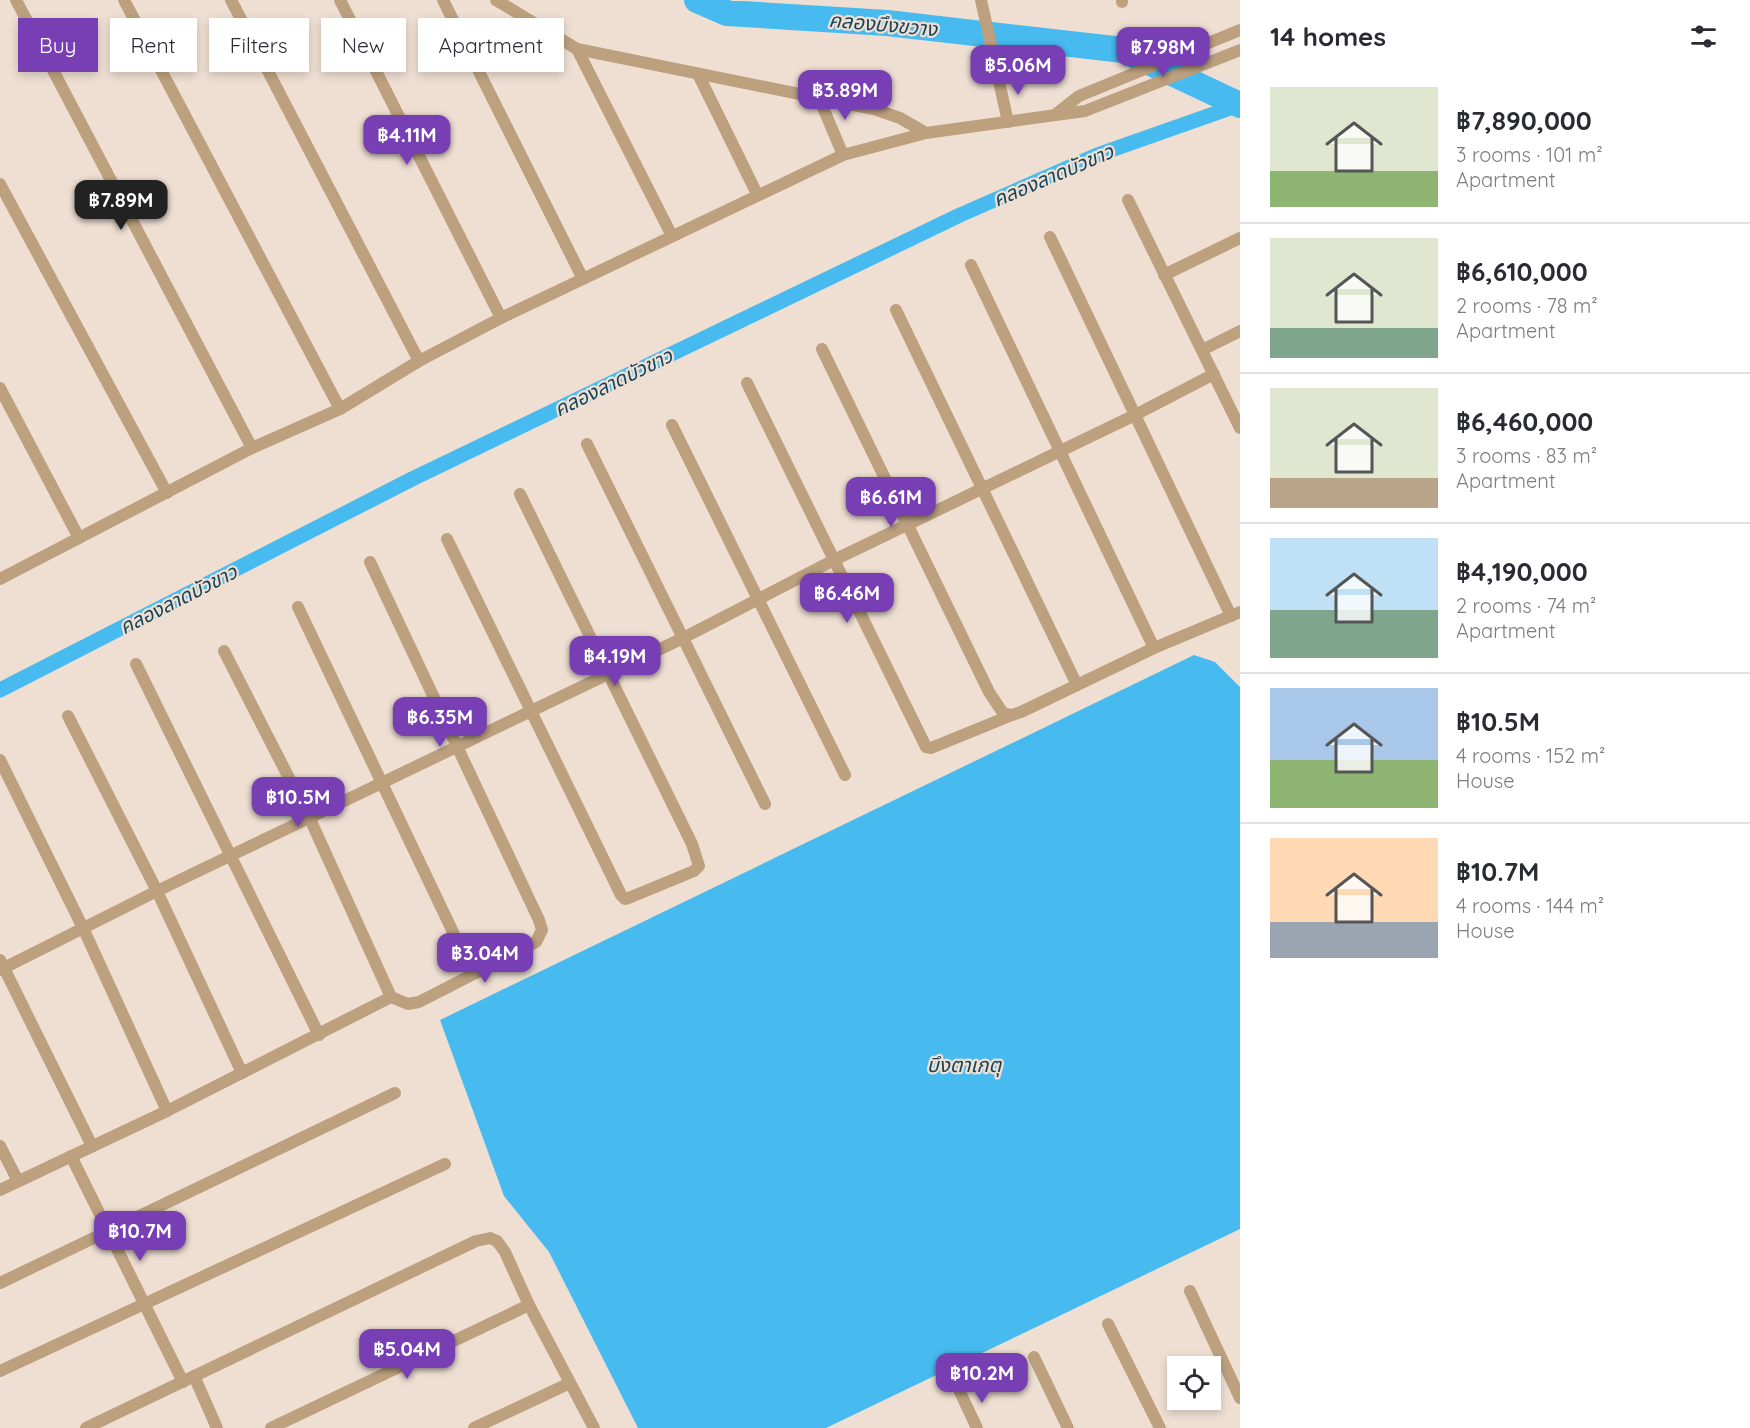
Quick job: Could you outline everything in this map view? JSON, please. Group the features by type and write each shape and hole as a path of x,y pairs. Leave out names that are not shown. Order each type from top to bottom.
{"street":[{"path":"16,0 252,448"},
{"path":"124,0 340,409"},
{"path":"231,0 418,361"},
{"path":"340,0 501,318"},
{"path":"443,0 583,279"},
{"path":"496,0 577,50 883,112 900,118 926,134"},
{"path":"981,0 1008,122"},
{"path":"1055,115 1079,96 1238,31"},
{"path":"577,50 672,236"},
{"path":"0,579 252,448 340,409 418,361 501,318 843,155 926,134 1085,111 1240,50"},
{"path":"698,74 757,194"},
{"path":"819,98 843,155"},
{"path":"0,184 167,492"},
{"path":"1128,201 1239,425"},
{"path":"747,383 832,561 926,747 931,748 1012,715 1154,648 1236,614 1135,415 1050,237"},
{"path":"1164,275 1240,238"},
{"path":"971,265 1154,648"},
{"path":"896,310 1077,685"},
{"path":"1202,350 1240,332"},
{"path":"822,349 906,525 998,708 1012,715"},
{"path":"92,1146 1,966 84,930 157,891 682,638 832,561 1135,415 1214,374"},
{"path":"0,388 79,538"},
{"path":"672,425 845,775"},
{"path":"587,444 765,804"},
{"path":"447,539 621,895 625,899 694,871 699,866 695,851 520,494"},
{"path":"224,651 310,819 391,997 408,1004 419,1002 536,942 542,936 539,920 370,562"},
{"path":"298,607 462,951"},
{"path":"136,664 319,1035"},
{"path":"68,716 157,891 242,1073"},
{"path":"0,760 84,930 167,1110"},
{"path":"0,1190 319,1035 391,997"},
{"path":"0,1283 395,1093"},
{"path":"0,1146 18,1181"},
{"path":"71,1156 143,1303 218,1428"},
{"path":"0,1371 445,1164"},
{"path":"86,1428 483,1238 497,1241 505,1252 529,1305 594,1428"},
{"path":"1190,1291 1240,1398"},
{"path":"272,1428 529,1305"},
{"path":"1108,1324 1160,1428"},
{"path":"1034,1357 1068,1428"},
{"path":"474,1428 570,1383"},
{"path":"960,1392 977,1428"}],"water":[{"name":"บึงตาเกตุ","path":"1194,655 1215,662 1240,687 1240,1229 826,1428 638,1428 549,1252 504,1196 440,1020"}],"waterway":[{"name":"คลองบึงขวาง","path":"697,0 727,13 887,23 1123,50 1240,105"},
{"name":"คลองลาดบัวขาว","path":"0,690 412,479 960,215 1097,155 1239,105"}]}
